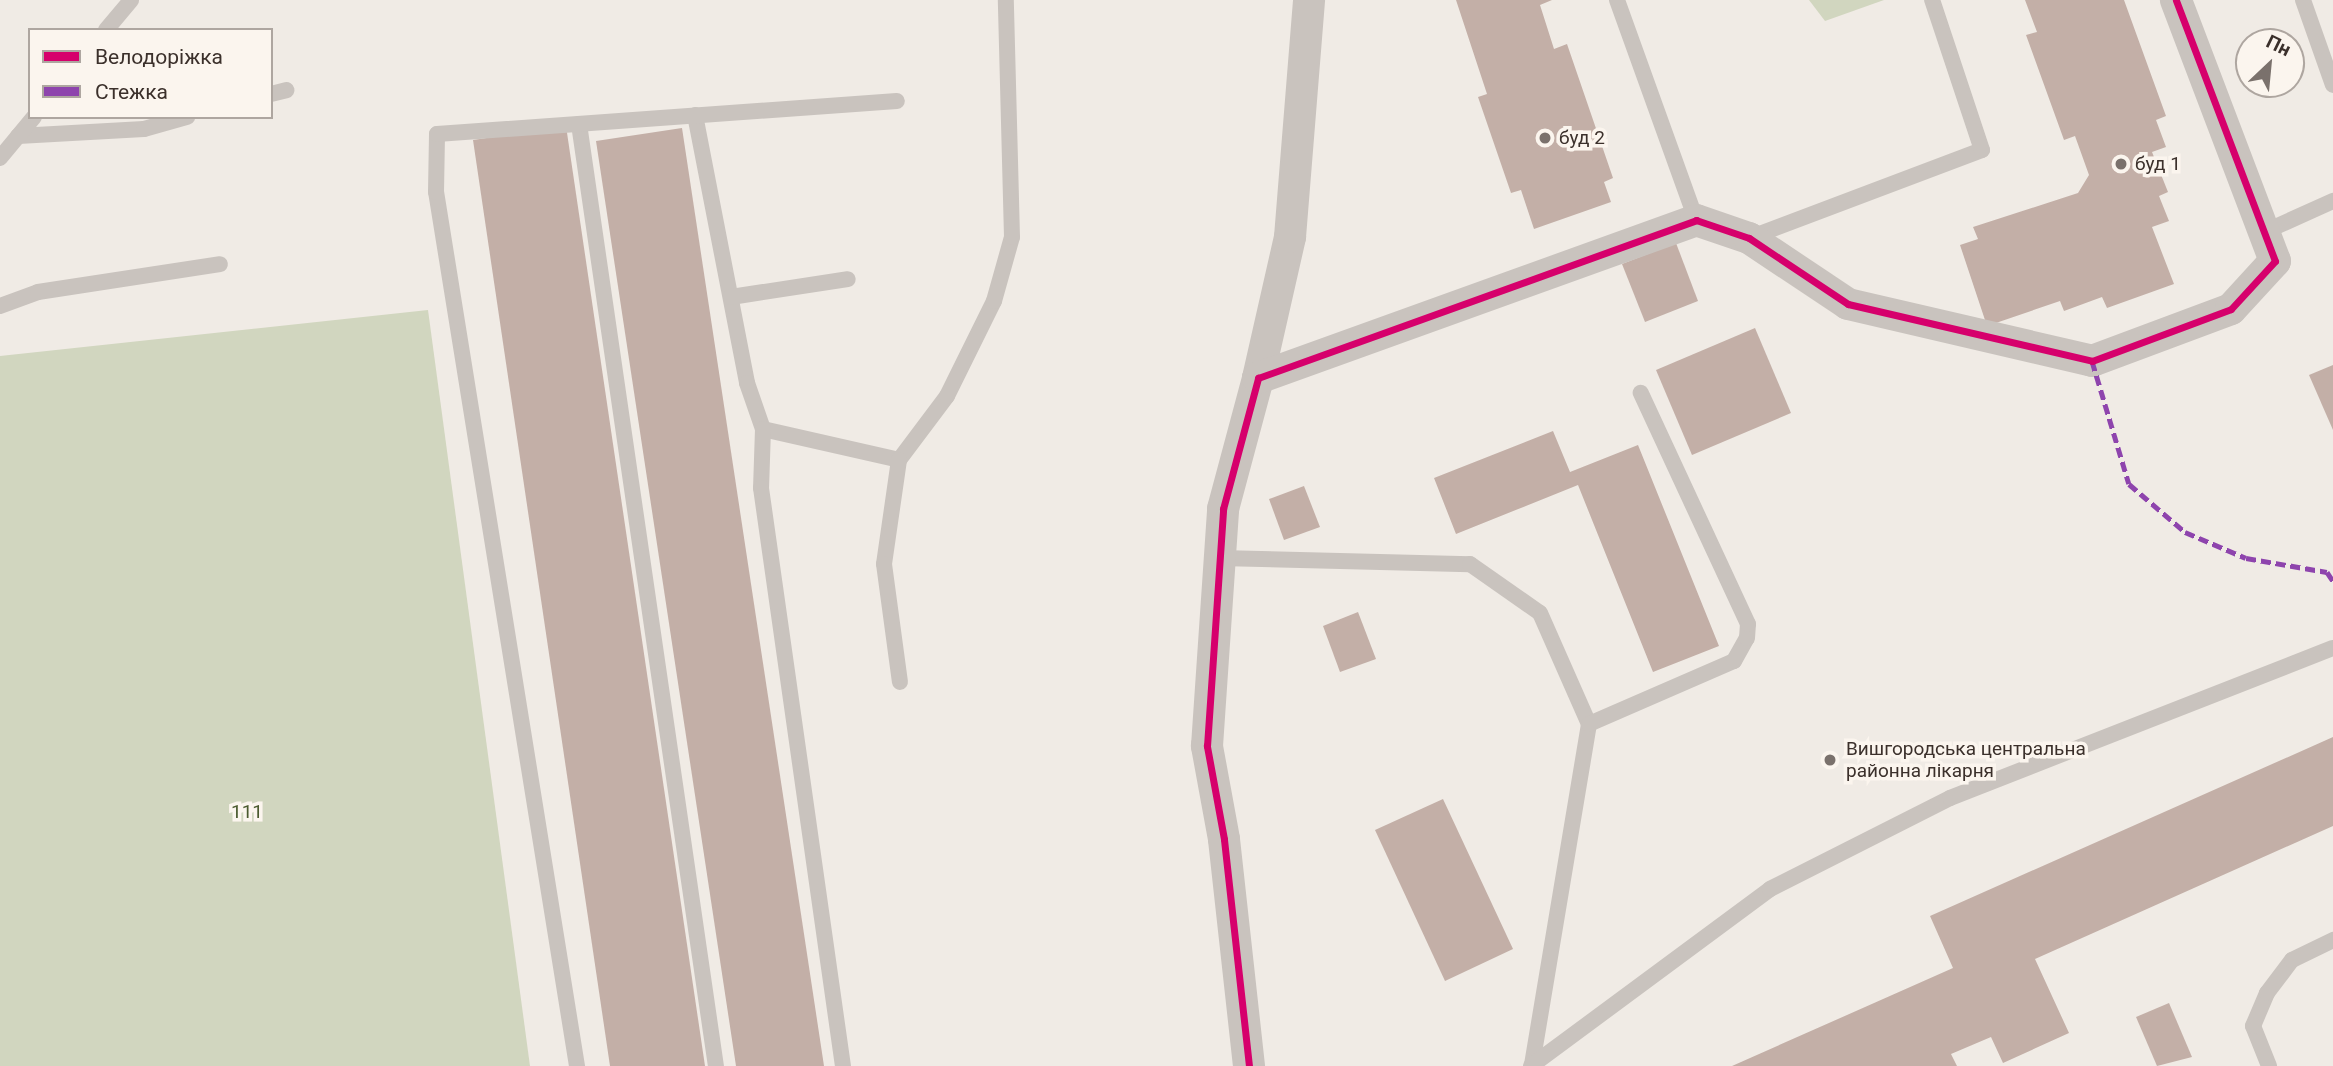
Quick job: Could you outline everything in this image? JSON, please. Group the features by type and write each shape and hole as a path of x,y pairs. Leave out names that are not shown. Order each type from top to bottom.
{"street":[{"path":"1249,1066 1224,839 1207,746 1223,509 1258,378 1290,237 1309,0"},
{"path":"1258,378 1696,220 1749,238 1848,304 2092,361 2231,309 2275,261 2176,0"}],"lane":[{"path":"108,28 131,0"},
{"path":"900,682 884,564 899,460 947,396 994,301 1012,237 1006,0"},
{"path":"1617,0 1696,220"},
{"path":"1749,238 1982,150 1932,0"},
{"path":"2303,0 2333,85"},
{"path":"577,1066 436,181 437,134 897,101"},
{"path":"695,116 747,383 763,429 761,488 843,1066"},
{"path":"0,158 32,119"},
{"path":"19,136 144,129 180,119"},
{"path":"579,124 716,1066"},
{"path":"2264,232 2333,201"},
{"path":"0,306 38,292 220,264"},
{"path":"731,297 848,279"},
{"path":"1589,724 1734,661 1747,638 1748,624 1642,393"},
{"path":"763,429 899,460"},
{"path":"1219,558 1470,564 1540,613 1589,724 1531,1065"},
{"path":"1531,1065 1770,889 1951,798 2333,648"},
{"path":"2269,1066 2253,1026 2267,993 2292,960 2333,940"}],"green space":[{"path":"1809,0 1884,0 1825,21"},
{"name":"111","path":"428,310 530,1066 0,1066 0,356"}],"building":[{"name":"буд 2","path":"1456,0 1552,0 1540,5 1554,49 1567,44 1613,178 1604,182 1611,202 1534,229 1521,190 1511,193 1478,97 1487,94"},
{"name":"буд 1","path":"2025,0 2124,0 2166,116 2156,120 2166,147 2152,152 2168,192 2159,196 2169,221 2152,227 2174,284 2107,308 2102,297 2064,311 2060,301 1987,326 1960,245 1978,239 1973,227 2078,193 2089,175 2075,136 2064,140 2026,35 2037,32"},
{"path":"566,126 705,1066 610,1066 473,140"},
{"path":"682,128 824,1066 736,1066 596,141"},
{"path":"1676,243 1698,301 1645,322 1622,264"},
{"path":"1755,328 1791,413 1692,455 1656,370"},
{"path":"2333,365 2333,430 2309,375"},
{"path":"1553,431 1570,472 1638,445 1719,646 1653,672 1578,485 1456,534 1434,478"},
{"path":"1304,486 1320,527 1284,540 1269,499"},
{"path":"1358,612 1376,659 1340,672 1323,626"},
{"path":"2333,737 2333,826 2035,959 2069,1033 2003,1063 1991,1037 1951,1054 1957,1066 1732,1066 1953,968 1930,916"},
{"path":"1443,799 1513,949 1445,981 1375,830"},
{"path":"2169,1003 2192,1057 2157,1066 2136,1017"}],"marked path":[{"path":"2092,361 2129,484 2185,532 2246,558 2327,572 2333,581"}],"cycle path":[{"path":"1249,1066 1224,839 1207,746 1223,509 1258,378 1696,220 1749,238 1848,304 2092,361 2231,309 2275,261 2176,0"}],"place":[{"name":"буд 2","path":"1545,138"},
{"name":"буд 1","path":"2121,164"},
{"name":"Вишгородська центральна районна лікарня","path":"1830,760"}]}
